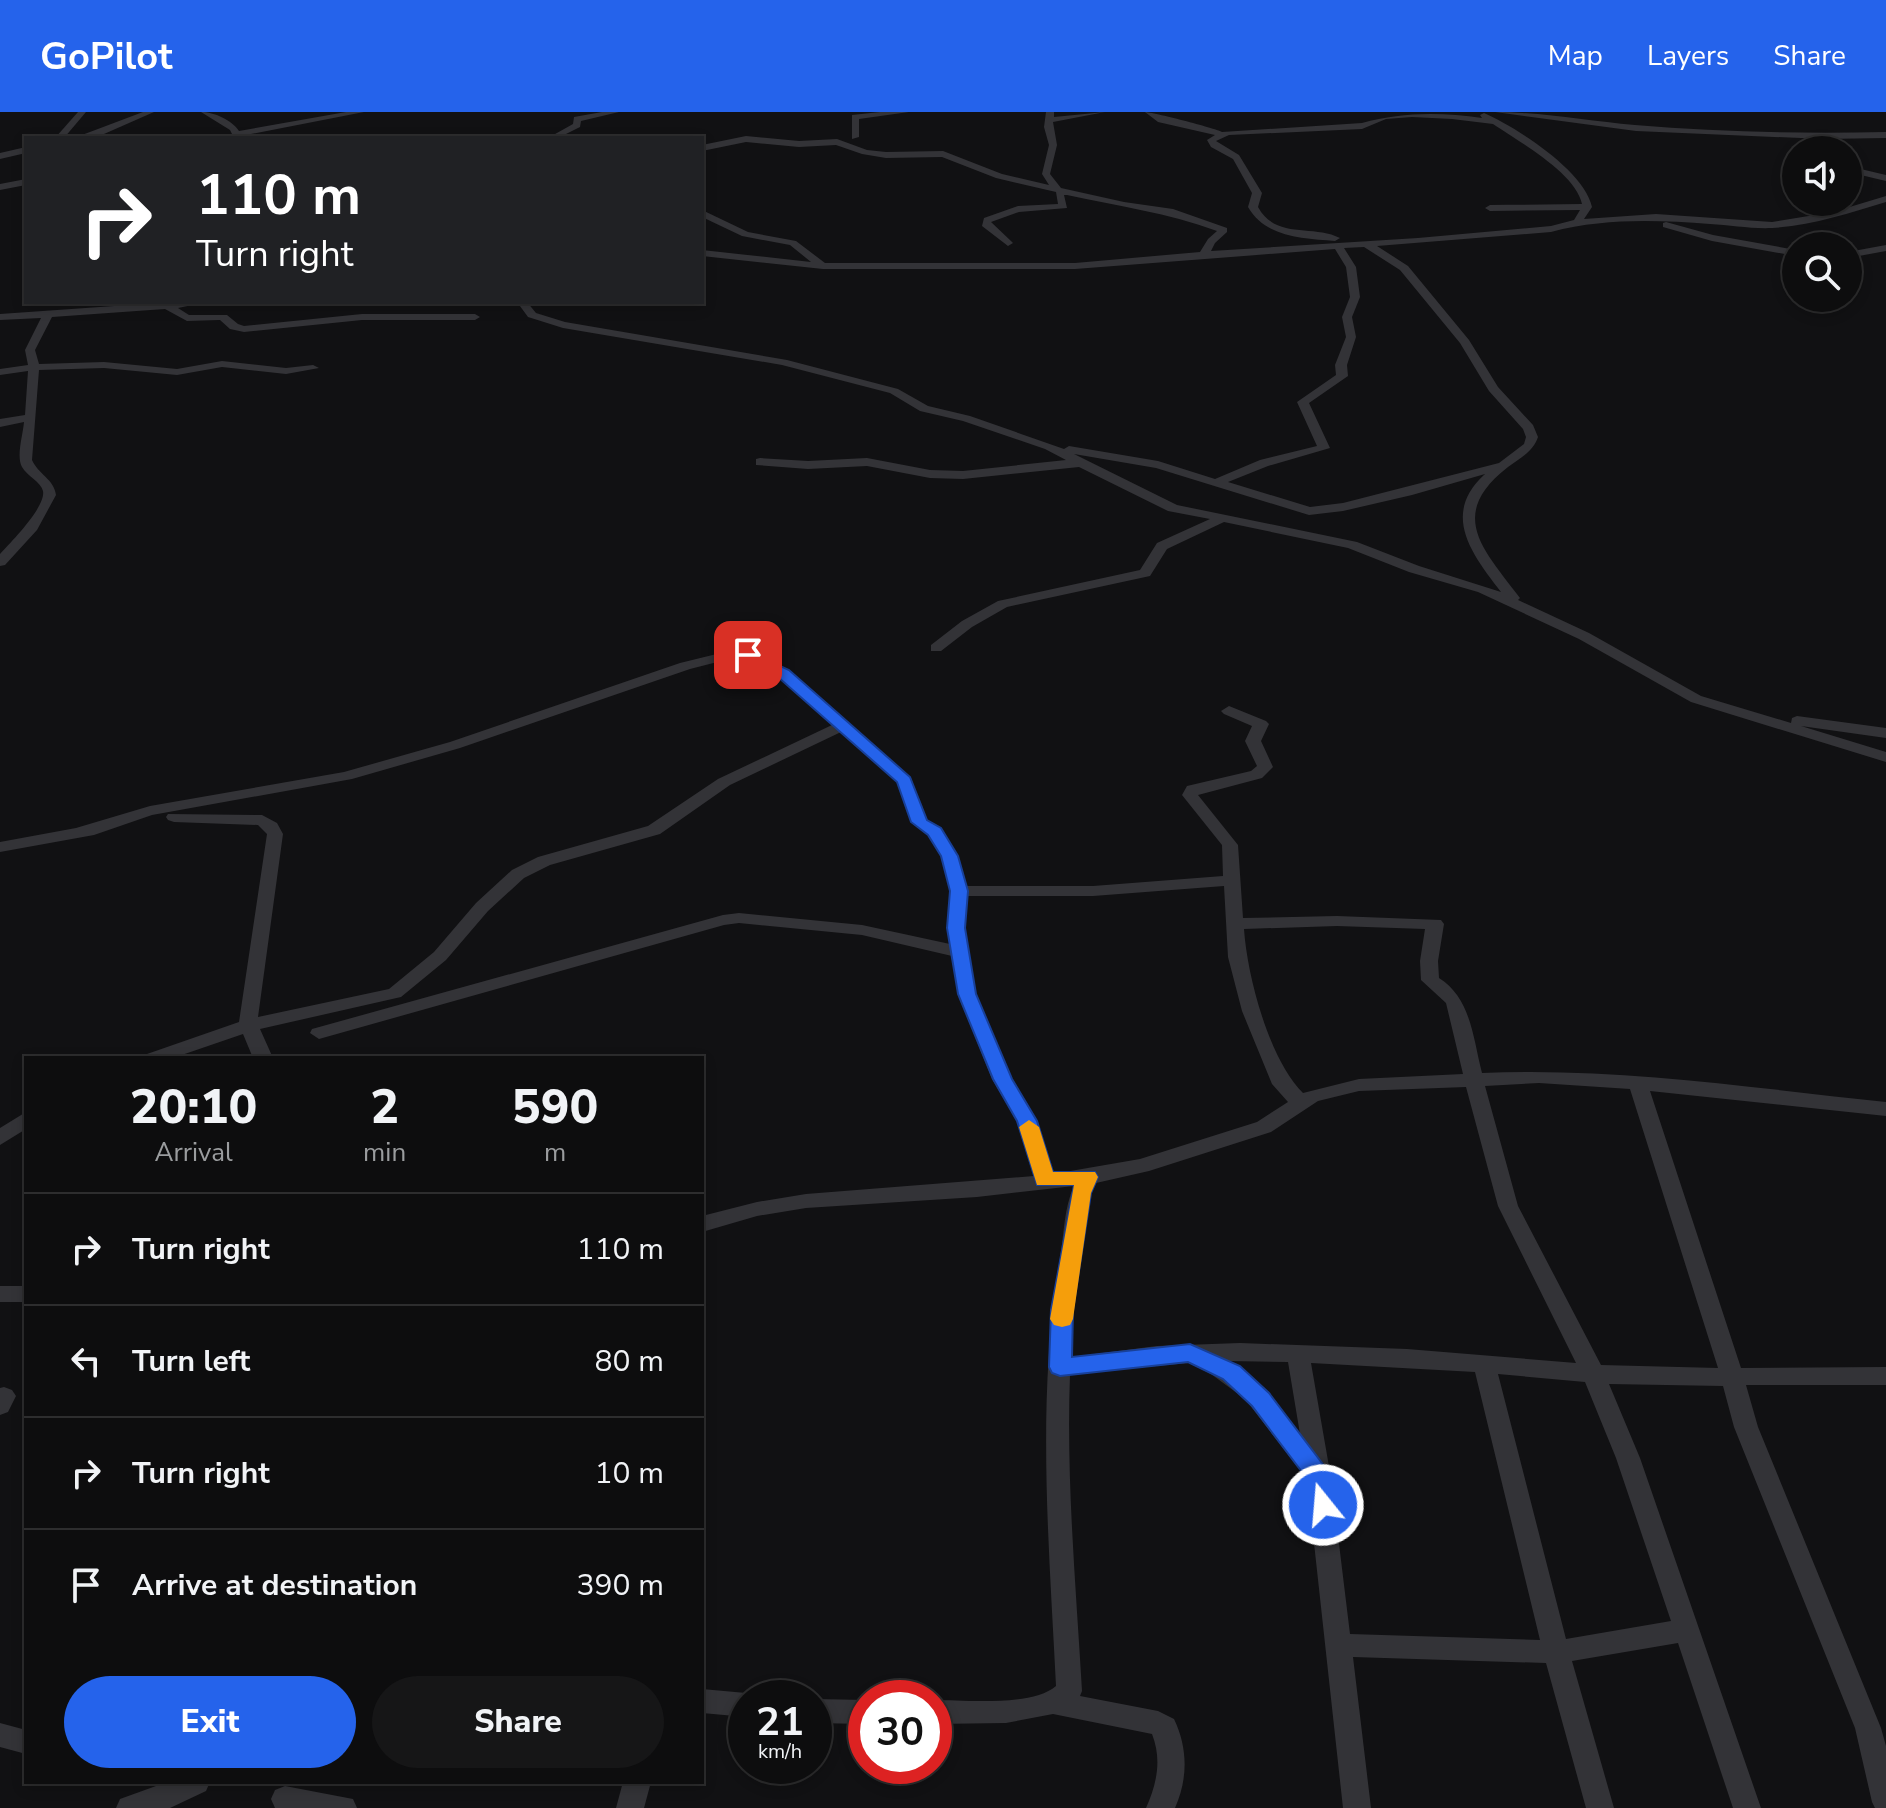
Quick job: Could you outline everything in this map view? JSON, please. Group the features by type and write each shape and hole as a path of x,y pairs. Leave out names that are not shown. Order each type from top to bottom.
{"street":[{"path":"61,136 82,112"},
{"path":"86,136 150,112"},
{"path":"205,112 236,136"},
{"path":"241,136 327,114 360,112"},
{"path":"556,136 577,125 577,119 615,112"},
{"path":"855,137 855,117 905,112"},
{"path":"1061,190 1046,174 1053,145 1049,116 1101,112"},
{"path":"1149,112 1161,120 1212,130 1220,135"},
{"path":"1479,112 1523,138 1585,193 1587,207 1574,223"},
{"path":"1499,112 1624,127 1886,135"},
{"path":"1493,122 1442,113 1384,117 1372,124 1347,128 1220,135 1211,142 1236,157 1257,193 1253,207 1260,220 1298,234 1367,245 1404,268 1465,342 1493,389 1529,428 1532,437 1529,446 1472,495 1466,513 1474,540 1500,582 1518,602"},
{"path":"1760,133 1782,141"},
{"path":"704,148 754,139 799,144 837,142 865,152 886,155 943,154 999,176 1173,212 1224,230 1211,241 1203,256"},
{"path":"0,156 24,150"},
{"path":"1862,172 1886,178"},
{"path":"0,187 24,184"},
{"path":"1008,243 985,224 987,220 1018,209 1064,206 1059,194 1061,190"},
{"path":"704,253 823,266 1033,268 1114,265 1541,230 1574,223 1656,217 1772,225 1834,215 1886,199"},
{"path":"1490,208 1587,207"},
{"path":"704,214 745,234 793,243 823,266"},
{"path":"1574,223 1648,221 1712,238 1782,250"},
{"path":"1213,484 1264,463 1324,448 1303,402 1342,376 1341,365 1351,337 1347,317 1355,297 1354,279 1347,258 1338,246"},
{"path":"1862,252 1886,248"},
{"path":"0,317 185,304"},
{"path":"524,304 532,315 563,325 716,349 869,383 899,393 924,409 966,418 1049,446 1151,499 1221,519 1352,545 1518,602 1690,696 1886,757"},
{"path":"168,306 181,316 223,317 234,327 244,329 362,317 475,317"},
{"path":"0,562 32,527 50,495 49,487 29,468 26,460 34,367 30,356 31,345 48,315"},
{"path":"0,372 34,367 109,365 177,372 222,364 286,371 313,368"},
{"path":"0,423 29,418"},
{"path":"1049,446 1158,465 1293,508 1325,510 1412,491 1508,463"},
{"path":"760,462 808,465 867,462 946,475 1083,463"},
{"path":"936,648 967,624 1003,604 1071,587 1139,576 1149,569 1162,546 1221,519"},
{"path":"0,847 82,831 150,811 369,770 455,745 685,666 733,654 748,655 783,674 905,781 919,822 935,832 949,856 959,891 956,928 967,994 1002,1079 1027,1121 1045,1180"},
{"path":"1229,711 1261,724 1253,741 1265,767 1256,775 1189,792 1196,805 1230,845 1237,957 1251,1011 1282,1084 1300,1102"},
{"path":"1742,713 1886,733"},
{"path":"160,1056 249,1025 395,993 440,956 482,907 518,874 544,861 654,830 724,782 844,725"},
{"path":"82,831 107,829 160,816 254,819 271,826 275,834 248,1013 249,1025 262,1056"},
{"path":"959,891 1093,891 1232,880"},
{"path":"319,1033 723,920 739,918 862,930 960,952"},
{"path":"1235,924 1403,921 1435,924 1429,961 1430,980 1453,997 1490,1148 1508,1206 1593,1372 1628,1458 1747,1808"},
{"path":"704,1223 757,1209 806,1201 944,1193 1088,1177 1142,1166 1264,1127 1300,1102 1326,1091 1359,1085 1539,1077 1638,1083 1886,1109"},
{"path":"1638,1083 1746,1427 1877,1728 1886,1802"},
{"path":"0,1138 24,1120"},
{"path":"1055,1703 1069,1691 1070,1678 1059,1502 1062,1310 1081,1193 1088,1177"},
{"path":"0,1294 24,1294"},
{"path":"1060,1367 1190,1353 1298,1354 1484,1363 1638,1377 1886,1376"},
{"path":"1190,1353 1231,1372 1244,1382 1280,1423 1319,1478"},
{"path":"1298,1354 1319,1478 1357,1808"},
{"path":"1484,1363 1556,1652 1600,1808"},
{"path":"1337,1645 1556,1652 1686,1630"},
{"path":"704,1701 728,1703"},
{"path":"952,1712 998,1711 1055,1703 1158,1723 1165,1728 1171,1753 1172,1783 1160,1808"},
{"path":"0,1735 24,1741"},
{"path":"130,1808 165,1797 192,1784"},
{"path":"630,1808 636,1784"},
{"path":"285,1796 343,1808"}],"slow traffic":[{"path":"1029,1127 1045,1180 1088,1177 1081,1193 1062,1319"}],"route":[{"path":"748,655 783,674 905,781 919,822 935,832 949,856 959,891 956,928 967,994 1002,1079 1027,1121 1045,1180 1088,1177 1081,1193 1062,1310 1060,1367 1190,1353 1231,1372 1261,1399 1319,1478 1323,1505"}]}
